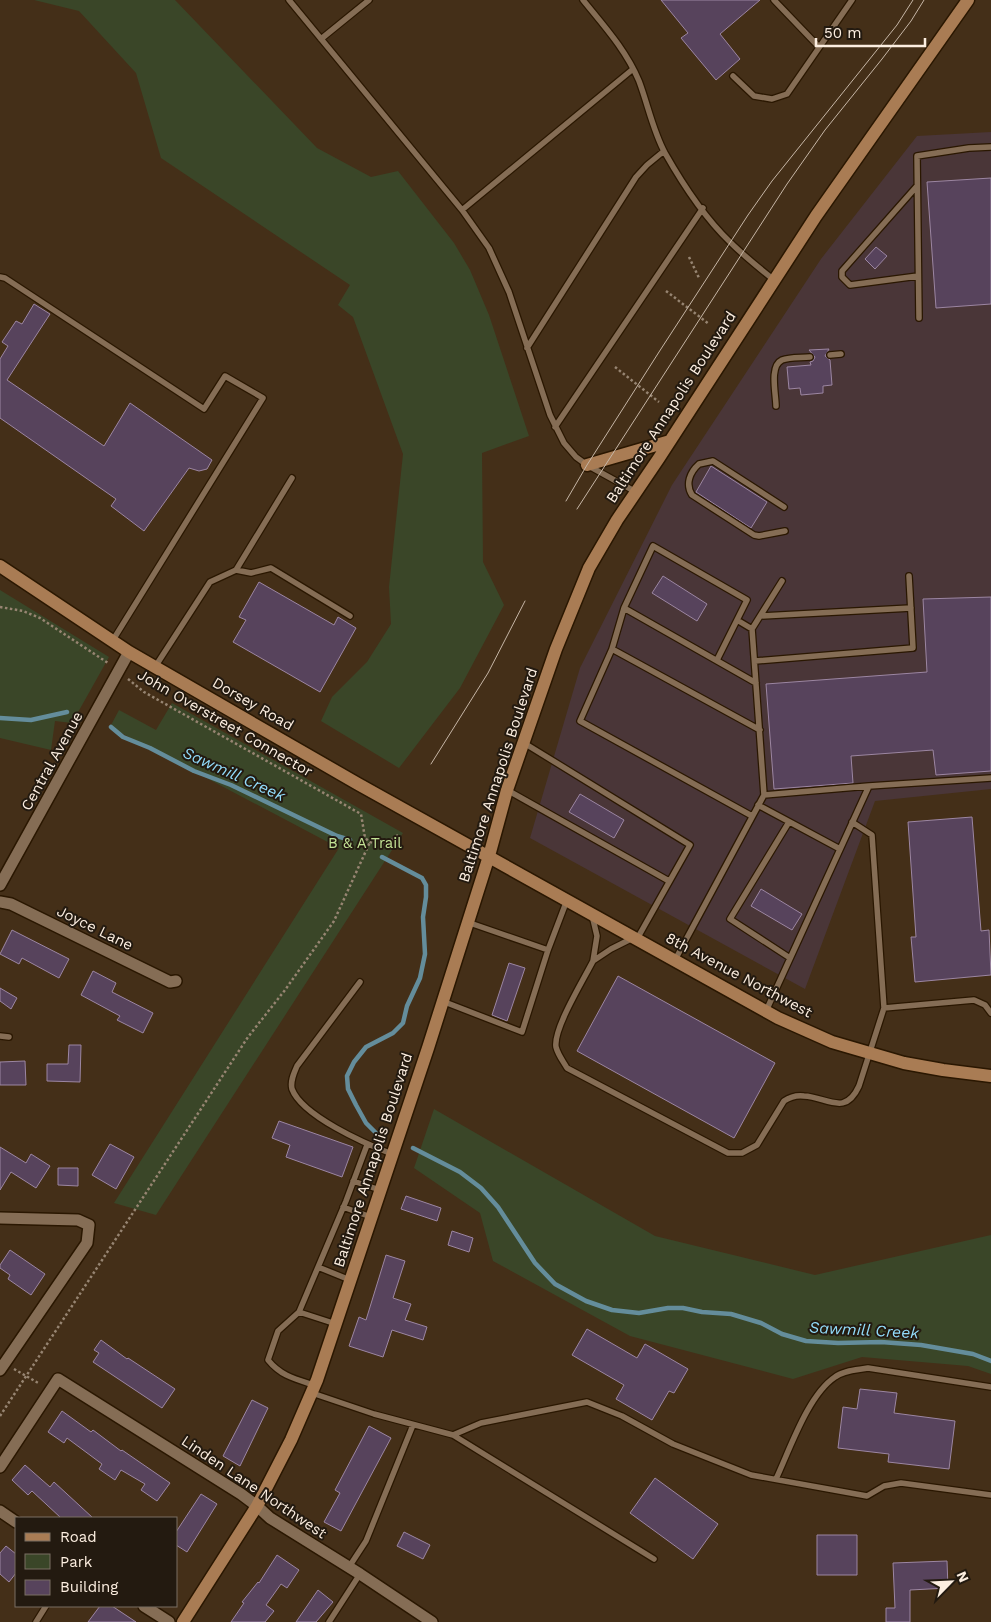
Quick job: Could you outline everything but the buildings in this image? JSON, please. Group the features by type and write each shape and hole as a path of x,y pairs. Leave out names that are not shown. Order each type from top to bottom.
{"main road":[{"name":"Baltimore Annapolis Boulevard","path":"183,1622 257,1506 291,1440 313,1389 468,922 523,742 556,649 589,568 617,520 838,182 968,0"},
{"path":"587,465 670,441"},
{"name":"Dorsey Road","path":"2,567 129,652 358,784 489,856"},
{"name":"8th Avenue Northwest","path":"489,856 778,1018 832,1042 904,1063 991,1076"}],"street":[{"name":"Central Avenue","path":"0,885 129,652"},
{"name":"Joyce Lane","path":"0,902 12,904 170,982 176,981"},
{"path":"0,1218 78,1220 89,1225 87,1243 3,1360"},
{"name":"Linden Lane Northwest","path":"50,1390 58,1379 241,1494 270,1518 432,1622"},
{"path":"0,1466 50,1390"},
{"path":"0,1511 15,1521"},
{"path":"146,1607 169,1622"}],"lane":[{"path":"289,0 462,210 484,240 500,270 512,300 550,415 555,427 570,450 587,465 636,492"},
{"path":"321,39 369,0"},
{"path":"582,0 619,45 633,68 664,151 683,182 730,242 774,280"},
{"path":"774,0 819,47"},
{"path":"733,76 754,96 772,99 787,94 852,0"},
{"path":"462,210 633,68"},
{"path":"919,318 917,156 969,148 991,147"},
{"path":"528,348 636,177 646,165 664,151"},
{"path":"917,186 842,271 842,277 850,285 918,276"},
{"path":"555,427 702,208"},
{"path":"0,278 5,278 204,409 225,376 263,398 112,641"},
{"path":"830,355 841,354"},
{"path":"776,406 774,370 777,363 784,359 810,357"},
{"path":"784,506 713,461 699,464 689,478 688,484 692,495 754,535 759,536 785,530"},
{"path":"155,667 210,582 236,570 292,478"},
{"path":"717,660 747,600 653,546 624,608 612,649 580,721 752,816"},
{"path":"236,570 251,573 272,568 350,616"},
{"path":"755,662 913,648 909,576"},
{"path":"675,960 764,794 752,629 782,581"},
{"path":"624,608 756,682"},
{"path":"760,616 910,608"},
{"path":"737,620 752,629"},
{"path":"612,649 760,730"},
{"path":"523,742 690,845 635,938 611,949 594,961"},
{"path":"764,794 991,778"},
{"path":"766,1011 869,786"},
{"path":"507,790 669,881"},
{"path":"758,805 840,849"},
{"path":"789,822 730,919 790,958"},
{"path":"591,913 597,936 594,961 557,1033 556,1046 560,1057 567,1068 728,1153 742,1153 757,1145 784,1101 792,1097 804,1096 839,1104 846,1102 855,1094 859,1086 884,1008 872,835 852,822"},
{"path":"442,1001 522,1032 548,950 567,900"},
{"path":"468,922 548,950"},
{"path":"360,982 297,1066 292,1078 291,1087 298,1099 311,1112 367,1145 392,1154"},
{"path":"884,1008 974,1000 985,1005 991,1013"},
{"path":"0,1036 9,1037"},
{"path":"367,1145 299,1312 278,1331 268,1360 283,1374 313,1389 374,1414 453,1435 654,1559"},
{"path":"353,1181 380,1190"},
{"path":"343,1206 371,1216"},
{"path":"318,1267 350,1280"},
{"path":"299,1312 336,1324"},
{"path":"776,1479 802,1421 821,1389 836,1376 852,1370 868,1368 991,1386"},
{"path":"453,1435 481,1423 587,1402 622,1416 673,1444 751,1475 867,1496 884,1486 901,1483 991,1495"},
{"path":"349,1567 366,1541 413,1425"},
{"path":"330,1622 360,1574"},
{"path":"36,1622 45,1607"}],"path":[{"path":"689,257 699,278"},
{"path":"666,291 709,324"},
{"path":"615,367 660,402"},
{"name":"John Overstreet Connector","path":"0,607 23,611 40,618 101,657 144,692 361,814 365,838 370,842"},
{"path":"0,1416 248,1037 285,990 334,920 370,842 383,846 398,835"},
{"path":"3,1360 50,1390"}],"shaded area":[{"path":"991,132 991,789 875,801 805,989 530,838 580,668 672,485 821,259 917,136"}],"green space":[{"path":"34,0 175,0 317,148 371,177 398,171 454,243 470,270 489,315 529,436 482,453 483,562 504,605 460,688 399,768 321,721 332,697 367,662 391,624 389,587 403,454 353,317 338,305 350,285 161,158 136,73 79,11"},
{"path":"0,590 109,657 72,723 55,721 51,750 0,738"},
{"name":"B & A Trail","path":"172,703 403,833 156,1215 114,1203 339,848 110,727 119,710 156,730"},
{"path":"434,1109 655,1236 815,1275 991,1235 991,1374 968,1366 862,1357 793,1379 630,1336 493,1261 480,1213 414,1168"}],"waterway":[{"name":"Sawmill Creek","path":"0,718 31,720 67,712"},
{"name":"Sawmill Creek","path":"111,727 123,737 150,748 194,771 231,785 337,836 350,840"},
{"name":"Sawmill Creek","path":"376,1133 366,1123 356,1105 348,1089 347,1076 354,1062 366,1047 393,1033 403,1023 407,1006 420,978 425,954 423,917 426,885 422,878 382,857"},
{"name":"Sawmill Creek","path":"413,1148 460,1172 481,1188 498,1207 535,1263 555,1284 586,1301 612,1310 639,1313 668,1308 683,1308 702,1312 731,1314 761,1323 782,1334 806,1341 838,1343 881,1342 921,1345 973,1354 991,1361"}],"tram line":[{"path":"566,501 587,465 748,215 772,181 897,25 913,0"},
{"path":"577,509 787,184 825,130 911,21 924,0"},
{"path":"431,764 488,673 525,601"}]}
